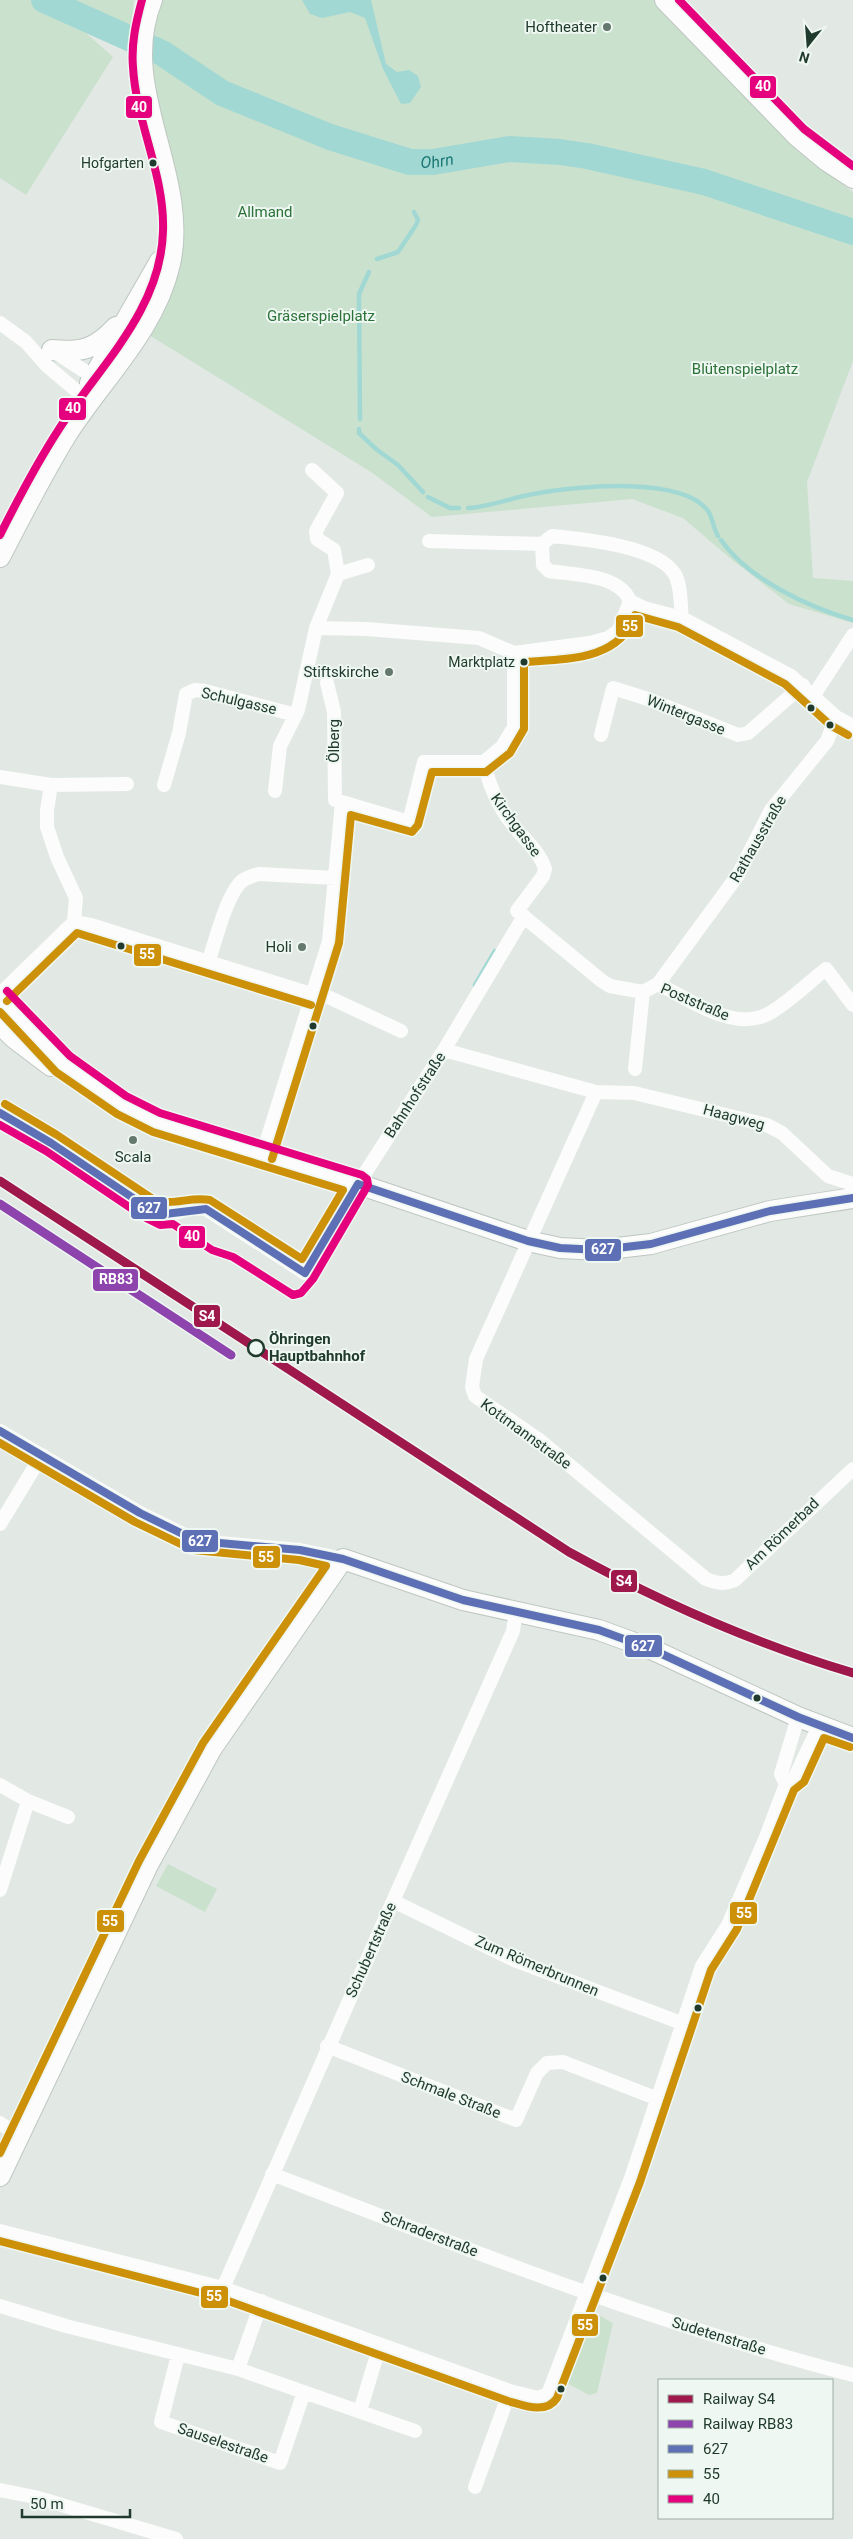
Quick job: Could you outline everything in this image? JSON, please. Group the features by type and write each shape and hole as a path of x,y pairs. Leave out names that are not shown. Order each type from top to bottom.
{"main road":[{"path":"0,557 6,530 67,434 87,398 99,381 134,342 158,301 170,263 173,232 169,194 147,103 141,58 145,23 152,0"},
{"path":"665,0 797,136 826,161 853,178"},
{"path":"99,381 137,303 162,259 173,232"},
{"path":"52,350 71,352 102,342 137,303"},
{"path":"0,998 63,1064 121,1105 156,1122 358,1184 528,1241 560,1248 600,1250 651,1244 770,1211 853,1198"},
{"path":"0,1024 14,1038 56,1070 89,1084"},
{"path":"0,2176 148,1865 212,1748 343,1559 463,1600 599,1630 651,1649 798,1717 853,1738"}],"street":[{"path":"0,323 26,342 47,366 87,398"},
{"path":"26,342 52,350 99,381"},
{"path":"275,791 280,746 296,715 316,628 338,574 334,550 318,539 316,531 337,493 312,470"},
{"path":"429,541 542,544 552,536 622,546 657,558 674,572 678,581 682,618"},
{"path":"542,544 542,565 549,571 610,582 620,587 630,600 644,608 682,618 735,645 803,686 836,717 853,726"},
{"path":"338,574 368,565"},
{"path":"316,628 366,629 479,638 514,653 590,643 608,638 618,631 630,600"},
{"path":"814,695 853,635"},
{"path":"338,801 409,822 424,762 484,762 502,747 514,728 514,653"},
{"name":"Ölberg","path":"262,1156 314,995 329,942 336,878 338,801 334,712 327,683"},
{"name":"Wintergasse","path":"601,734 613,688 648,699 738,735 748,733 803,686"},
{"name":"Schulgasse","path":"164,785 179,733 186,694 195,690 205,691 296,715"},
{"name":"Rathausstraße","path":"658,984 738,875 771,810 827,742 836,717"},
{"name":"Kirchgasse","path":"484,762 489,786 498,804 543,862 545,869 543,876 521,913"},
{"path":"0,777 51,785 127,784"},
{"path":"0,994 74,922 76,898 57,857 47,828 47,810 51,785"},
{"path":"209,960 229,903 239,884 249,876 260,874 336,878"},
{"name":"Poststraße","path":"521,913 610,986 643,992 658,984 713,1011 740,1020 769,1014 826,969 853,1005"},
{"name":"Bahnhofstraße","path":"0,1113 29,1129 148,1208 162,1215 176,1214 193,1207 206,1209 305,1273 358,1184 444,1050 521,913"},
{"path":"74,922 91,925 209,960 314,995 326,996 401,1031"},
{"path":"635,1068 643,992"},
{"name":"Haagweg","path":"444,1050 596,1092 634,1093 767,1125 782,1133 828,1176 853,1184"},
{"path":"528,1241 596,1092"},
{"name":"Kottmannstraße","path":"528,1241 476,1359 472,1387 475,1396 538,1439 706,1579"},
{"path":"0,1431 140,1513 197,1540 300,1550 343,1559"},
{"path":"0,1524 42,1455"},
{"name":"Am Römerbad","path":"706,1579 727,1584 735,1580 853,1469"},
{"name":"Schubertstraße","path":"224,2288 327,2046 366,1964 513,1631 516,1611"},
{"path":"786,1784 781,1774 798,1717"},
{"path":"0,2231 224,2288 510,2391 538,2398 548,2394 588,2292 658,2099 702,1966 728,1925 786,1784 795,1778 819,1726"},
{"path":"0,1785 28,1801 68,1816"},
{"path":"0,1890 28,1801"},
{"name":"Zum Römerbrunnen","path":"393,1900 514,1960 684,2024"},
{"name":"Schmale Straße","path":"327,2046 516,2120 537,2073 547,2063 562,2062 658,2099"},
{"path":"0,2123 18,2135"},
{"name":"Schraderstraße","path":"272,2174 431,2236 588,2292"},
{"name":"Sudetenstraße","path":"588,2292 633,2310 853,2375"},
{"path":"238,2370 262,2302"},
{"path":"0,2306 238,2370 414,2431"},
{"path":"360,2411 380,2345"},
{"name":"Sauselestraße","path":"178,2355 161,2422 280,2463 304,2392"},
{"path":"475,2487 510,2391"},
{"path":"0,2490 35,2497 176,2539"}],"green space":[{"path":"0,0 33,0 78,26 113,57 26,195 0,178"},
{"path":"62,0 134,0 130,35"},
{"name":"Hofgarten","path":"147,0 665,0 797,136 815,165 853,192 853,361 807,482 813,578 853,581 853,623 789,604 731,559 683,518 632,499 432,517 371,472 141,330 170,263 148,93"},
{"path":"168,1864 217,1889 205,1912 156,1886"},
{"path":"590,2310 613,2323 597,2393 589,2395 561,2380"}],"water":[{"path":"302,0 371,0 386,64 397,72 409,70 418,76 421,87 410,103 401,104 383,69 365,18 350,12 322,18 310,14"}],"waterway":[{"name":"Ohrn","path":"44,0 162,53 222,93 330,137 410,162 433,162 509,149 560,152 587,156 704,182 853,232"},
{"path":"377,259 398,252 416,225 418,220 414,212"},
{"path":"360,419 359,294 369,272"},
{"path":"359,429 359,433 376,449 398,465 423,492"},
{"path":"468,508 486,506 530,494 556,490 603,486 654,488 676,492 695,500 708,511 718,536"},
{"path":"428,497 450,508 459,508"},
{"path":"721,540 747,567 780,590 817,608 853,620"},
{"path":"475,985 495,951"}],"rail line":[{"name":"S4","path":"0,1181 569,1552 638,1588 743,1635 853,1673"},
{"name":"RB83","path":"0,1204 231,1355"}],"transit line":[{"name":"40","path":"0,535 51,442 109,360 140,312 152,287 160,260 163,231 160,190 139,108 133,67 134,33 142,0"},
{"name":"40","path":"679,0 804,129 853,166"},
{"name":"55","path":"272,1159 339,943 351,815 412,832 418,825 432,772 486,772 510,753 524,729 524,662 573,658 589,655 604,649 617,641 628,630 635,615 678,627 785,684 830,725 848,735"},
{"name":"55","path":"7,1001 77,933 311,1005"},
{"name":"40","path":"0,1125 46,1151 144,1217 160,1225 173,1224 212,1250 233,1257 293,1295 301,1293 313,1279 368,1185 367,1179 362,1175 160,1113 126,1096 70,1056 7,991"},
{"name":"55","path":"0,1012 56,1072 117,1114 153,1132 343,1190 302,1259 210,1200 195,1199 167,1202 153,1199 57,1135 5,1104"},
{"name":"627","path":"0,1113 51,1143 148,1208 165,1214 206,1209 305,1273"},
{"name":"627","path":"358,1184 528,1241 560,1248 600,1250 651,1244 770,1211 853,1198"},
{"name":"627","path":"305,1273 358,1184"},
{"name":"627","path":"0,1431 140,1513 197,1541 300,1550 343,1559 463,1600 599,1630 651,1649 798,1717 853,1738"},
{"name":"55","path":"0,1443 135,1522 193,1550 299,1560 326,1566 203,1743 139,1861 0,2153"},
{"name":"55","path":"0,2241 220,2298 508,2401 534,2407 547,2406 557,2398 640,2182 711,1970 737,1929 794,1790 804,1782 824,1738 850,1747"}],"place":[{"name":"Hoftheater","path":"607,27"},
{"name":"Hofgarten","path":"153,163"},
{"name":"Marktplatz","path":"524,662"},
{"name":"Stiftskirche","path":"389,672"},
{"name":"Holi","path":"302,947"},
{"name":"Scala","path":"133,1140"},
{"name":"Öhringen Hauptbahnhof","path":"256,1348"}],"park label":[{"name":"Allmand","path":"265,212"},
{"name":"Gräserspielplatz","path":"321,316"},
{"name":"Blütenspielplatz","path":"745,369"}]}
